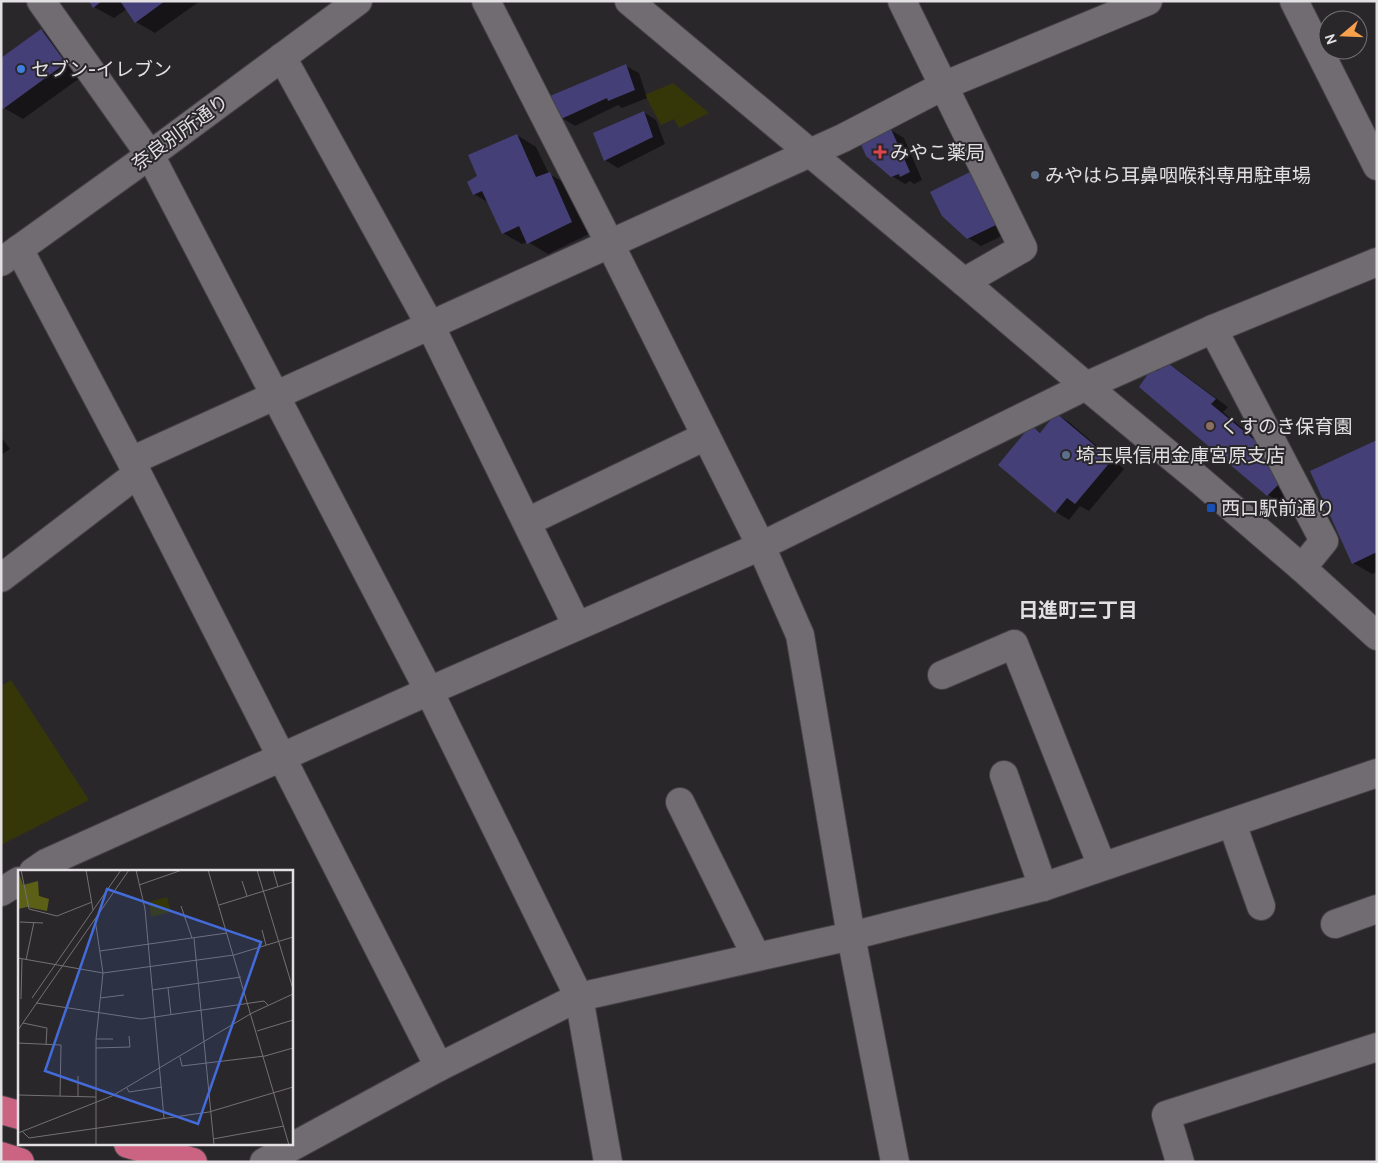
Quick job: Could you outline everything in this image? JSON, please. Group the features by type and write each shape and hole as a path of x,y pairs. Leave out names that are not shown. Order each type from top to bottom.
{"highway":[{"path":"1,1110 18,1115"},
{"path":"135,1146 193,1162"},
{"path":"1,1156 20,1162"}],"street":[{"path":"41,1 150,154 429,691 579,997 608,1162"},
{"name":"奈良別所通り","path":"10,256 358,1"},
{"path":"486,1 762,546 800,635 851,936 894,1162"},
{"path":"629,1 1202,482 1302,568 1377,636"},
{"path":"902,1 1023,248 964,282"},
{"path":"1,578 134,468 275,397 843,138 943,86 1148,1"},
{"path":"1294,1 1377,166"},
{"path":"282,58 430,325 577,626"},
{"path":"10,256 134,468 439,1067"},
{"path":"36,870 46,863 429,691 762,546 1086,386 1212,329 1377,262"},
{"path":"1212,329 1324,541 1302,568"},
{"path":"527,522 706,436"},
{"path":"942,675 1014,644 1102,866"},
{"path":"264,1162 439,1067 579,997 851,936 1044,886 1377,773"},
{"path":"1004,775 1044,886"},
{"path":"680,802 756,956"},
{"path":"1232,823 1260,906"},
{"path":"1,892 18,882"},
{"path":"1335,924 1377,909"},
{"path":"1180,1162 1166,1115 1377,1047"}],"shaded area":[{"path":"673,83 709,113 679,128 674,119 661,125 645,95"},
{"path":"11,680 89,800 1,845 1,686"}],"building":[{"path":"89,1 102,1 93,8"},
{"path":"120,1 165,1 135,23"},
{"path":"41,29 66,63 3,109 1,107 1,58"},
{"path":"626,64 635,90 608,101 607,98 561,119 550,96"},
{"path":"644,111 653,137 604,161 593,133"},
{"path":"891,129 910,172 900,177 899,174 891,177 866,156 860,142"},
{"path":"517,134 536,177 550,172 572,222 527,244 519,226 502,234 482,191 473,195 467,182 477,176 468,155"},
{"path":"972,171 998,224 967,239 942,216 930,192"},
{"name":"くすのき保育園","path":"1165,361 1216,399 1211,404 1263,447 1279,484 1267,496 1139,387 1152,368 1158,371"},
{"path":"1056,413 1112,460 1075,504 1067,498 1055,513 998,465 1031,425 1040,433"},
{"path":"1377,440 1377,552 1352,564 1310,471"}],"place":[{"name":"セブン-イレブン","path":"21,69"},
{"name":"みやこ薬局","path":"880,152"},
{"name":"みやはら耳鼻咽喉科専用駐車場","path":"1035,175"},
{"name":"くすのき保育園","path":"1210,426"},
{"name":"埼玉県信用金庫宮原支店","path":"1066,455"},
{"name":"西口駅前通り","path":"1211,508"}],"district":[{"name":"日進町三丁目","path":"1078,610"}]}
